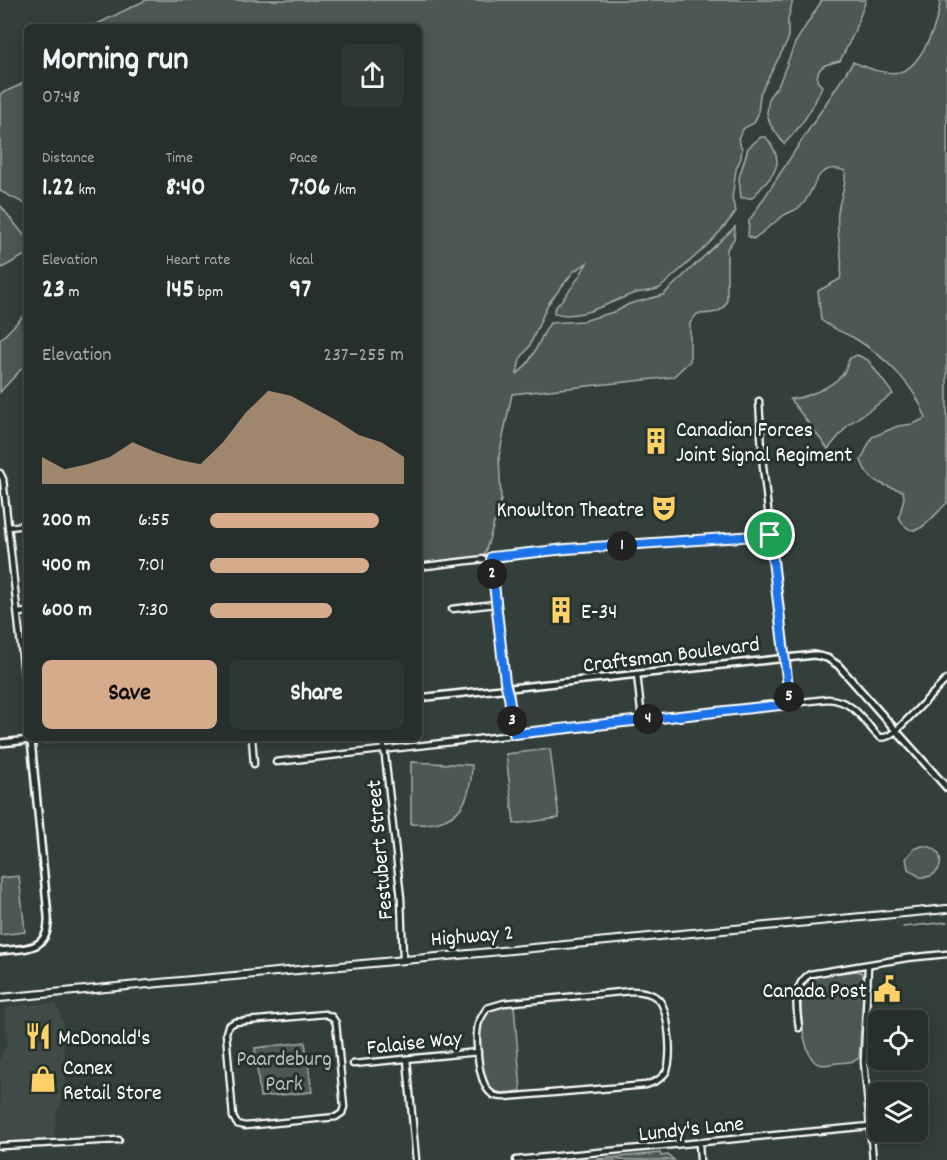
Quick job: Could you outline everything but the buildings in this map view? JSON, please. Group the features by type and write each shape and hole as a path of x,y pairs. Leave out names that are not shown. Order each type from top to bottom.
{"main road":[{"name":"Highway 2","path":"0,998 947,909"}],"street":[{"path":"759,401 770,535 790,704"},
{"path":"0,473 3,479 24,672"},
{"path":"8,527 24,525"},
{"path":"422,566 566,549 770,535"},
{"path":"491,557 495,604 514,734"},
{"path":"452,609 495,604"},
{"path":"18,613 24,612"},
{"name":"Craftsman Boulevard","path":"422,698 814,654 832,661 897,730 947,788"},
{"path":"637,674 642,720"},
{"path":"276,762 835,700 855,709 880,737 891,736 947,679"},
{"path":"0,743 24,740"},
{"path":"0,951 32,948 43,941 48,932 31,741"},
{"path":"252,741 255,764"},
{"name":"Festubert Street","path":"384,741 401,898 403,959"},
{"path":"799,1028 798,990 806,977 814,973 947,954"},
{"path":"868,966 863,1053 868,1105"},
{"path":"643,991 659,999 664,1010 670,1057 666,1071 659,1080 646,1085 506,1097 494,1096 486,1089 478,1052 479,1022 487,1008 495,1005 643,991"},
{"path":"325,1014 332,1017 336,1023 341,1075 344,1107 342,1113 336,1117 245,1126 237,1124 233,1116 226,1033 228,1026 235,1022 325,1014"},
{"name":"Falaise Way","path":"353,1064 478,1052"},
{"path":"407,1059 416,1160"},
{"name":"Lundy's Lane","path":"516,1160 868,1126"},
{"path":"0,1146 119,1140"},
{"path":"871,1142 873,1160"},
{"path":"699,1143 700,1160"}],"shaded area":[{"path":"56,1003 62,1019 66,1084 56,1118 53,1140 41,1143 2,1143 0,1140 0,1062 7,1044 5,1010 13,1006"}],"green space":[{"path":"146,0 793,0 788,19 788,40 760,94 758,114 754,123 744,128 738,138 742,149 736,169 732,199 736,211 728,222 701,251 660,288 633,294 584,313 564,315 554,313 554,309 572,287 587,263 574,271 548,304 529,347 520,359 517,374 532,357 550,323 583,321 617,311 629,304 663,295 735,227 734,239 727,249 727,300 719,311 697,314 690,323 690,361 673,377 512,394 499,456 501,500 483,560 422,566 422,24 97,24"},
{"path":"822,0 866,0 840,61 821,68 817,76 817,81 822,86 819,94 806,117 784,144 770,124 767,113 769,97 779,84 795,43"},
{"path":"940,0 947,0 947,503 923,526 917,530 911,530 899,517 904,498 903,491 872,478 861,460 872,437 926,418 921,406 906,383 887,362 854,338 821,320 818,291 840,279 841,262 837,221 845,171 834,168 823,172 800,207 785,215 753,239 748,236 749,221 853,62 888,73 900,72 908,68 928,42 937,19"},
{"path":"24,82 24,203 0,191 0,94"},
{"path":"761,137 766,137 773,147 777,163 775,170 752,198 741,198 739,178 748,148"},
{"path":"0,205 24,235 24,256 0,269"},
{"path":"24,315 24,366 0,392 0,340"},
{"path":"857,355 868,360 893,394 849,424 828,449 790,399 810,394 831,384 843,373 850,358"},
{"path":"550,749 559,818 514,824 506,754"},
{"path":"411,762 472,765 468,792 458,811 439,822 411,824"},
{"path":"922,846 936,850 940,862 935,873 920,877 908,869 906,858 914,849"},
{"path":"19,876 25,932 0,935 0,878"},
{"path":"861,972 864,977 859,1058 849,1062 817,1064 810,1056 804,1035 801,1010 804,988 807,982 816,977"},
{"path":"514,1005 521,1091 501,1093 488,1088 485,1082 480,1045 482,1017 489,1009"},
{"name":"Paardeburg Park","path":"305,1042 312,1092 260,1097 255,1048"},
{"path":"660,1153 661,1156 668,1155 674,1160 588,1160"}],"waterway":[{"path":"903,927 947,922"}],"place":[{"name":"Canadian Forces Joint Signal Regiment","path":"656,441"},
{"name":"Knowlton Theatre","path":"664,508"},
{"name":"E-34","path":"561,610"},
{"name":"Canada Post","path":"887,989"},
{"name":"McDonald's","path":"38,1036"},
{"name":"Canex Retail Store","path":"43,1079"}],"route":[{"path":"770,535 790,704 514,734 505,682 491,557 566,549 770,535"}]}
